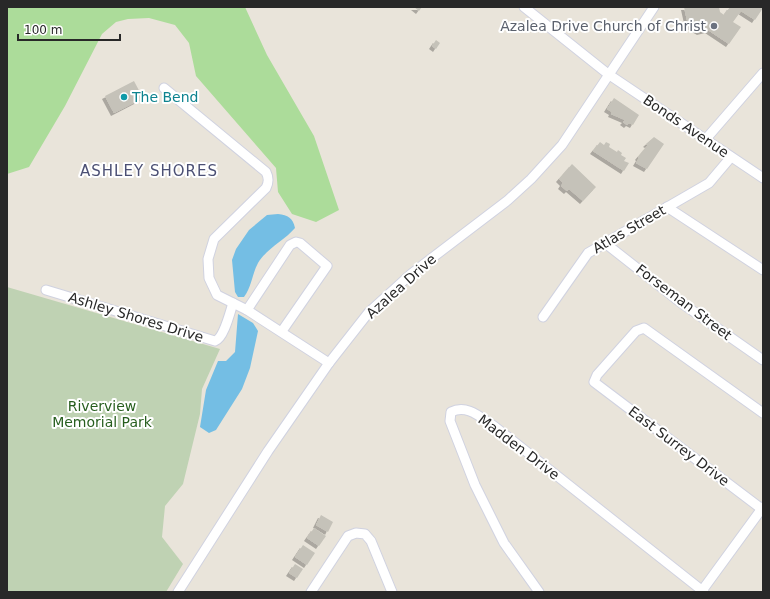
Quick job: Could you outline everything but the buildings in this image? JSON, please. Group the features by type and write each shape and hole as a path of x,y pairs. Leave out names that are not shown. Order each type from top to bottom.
{"street":[{"name":"Bonds Avenue","path":"524,7 608,74 763,178"},
{"name":"Azalea Drive","path":"178,592 265,456 329,363 369,312 411,274 508,200 531,179 562,145 654,7"},
{"path":"705,140 763,73"},
{"path":"164,88 266,172 268,176 269,182 266,188 214,239 208,259 209,278 217,295 247,310 282,331 329,363"},
{"name":"Atlas Street","path":"543,317 588,253 709,183 731,157"},
{"path":"667,207 763,270"},
{"path":"247,310 290,245 296,242 300,243 327,266 282,331"},
{"name":"Forseman Street","path":"605,243 680,302 763,360"},
{"name":"Ashley Shores Drive","path":"46,290 215,341 222,335 233,303"},
{"name":"East Surrey Drive","path":"762,509 594,382 597,375 636,331 644,328 763,413"},
{"name":"Madden Drive","path":"539,592 504,543 475,484 450,420 451,412 458,409 467,409 494,426 703,592"},
{"path":"703,592 762,509"},
{"path":"311,592 348,536 356,533 365,534 371,541 392,592"}],"green space":[{"path":"7,7 245,7 267,55 314,136 339,210 316,222 292,214 278,192 276,168 196,76 189,43 175,25 149,18 128,19 116,22 102,34 65,106 29,167 7,174"},
{"name":"Riverview Memorial Park","path":"7,287 220,349 202,389 200,414 183,484 165,506 162,537 183,564 166,592 7,592"}],"water":[{"path":"267,215 285,215 290,218 295,228 262,258 256,267 247,293 244,297 238,297 235,292 232,260 236,249 249,230"},
{"path":"238,314 253,323 258,331 250,368 242,389 216,430 209,433 200,427 206,390 218,361 226,361 235,352"}],"place":[{"name":"Azalea Drive Church of Christ","path":"714,26"},
{"name":"The Bend","path":"124,97"}],"district":[{"name":"ASHLEY SHORES","path":"149,171"}]}
